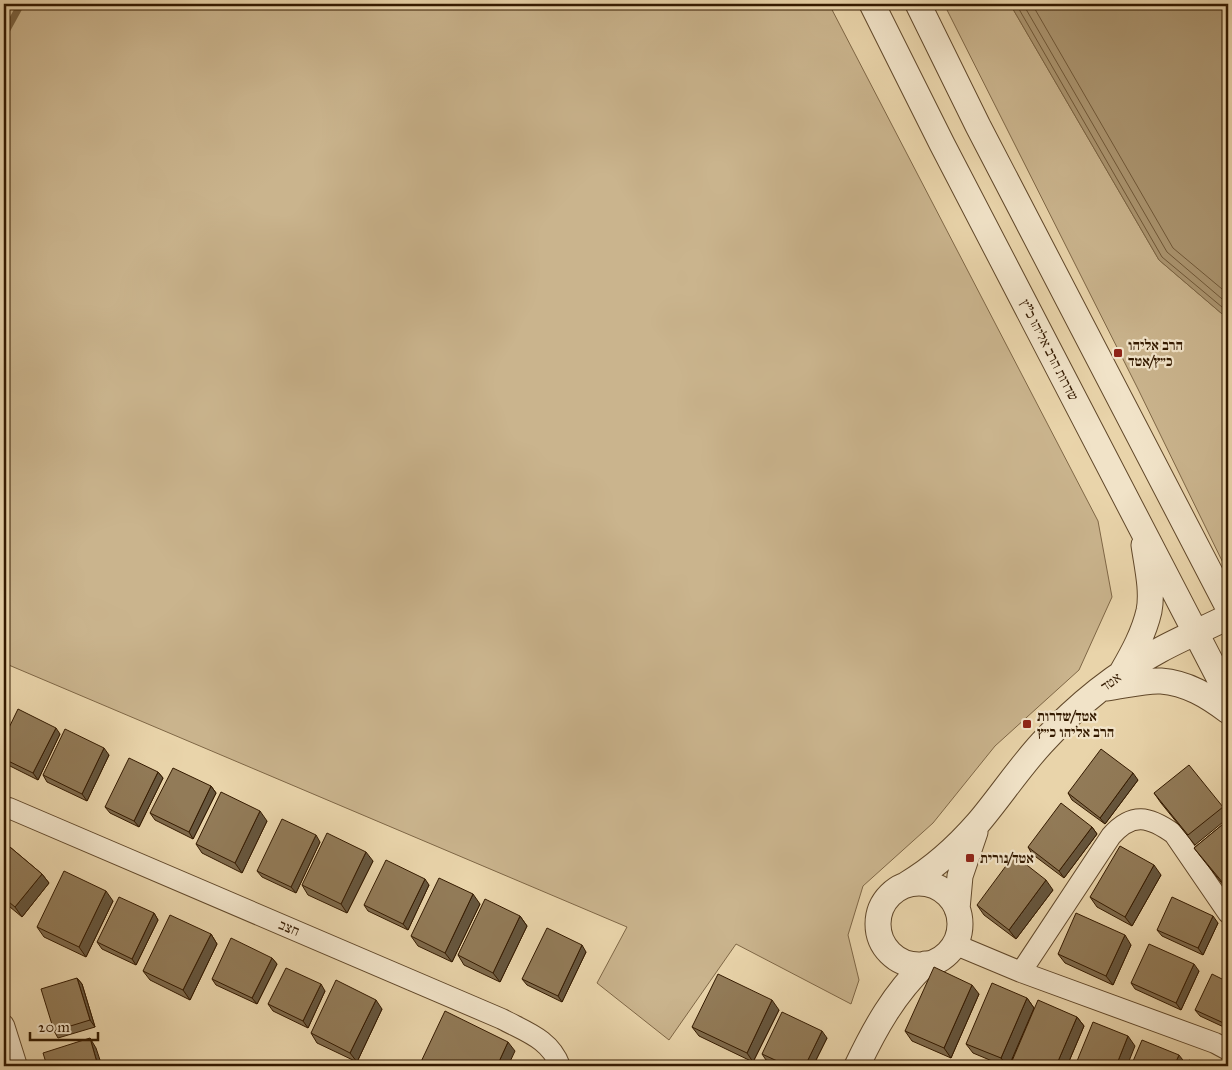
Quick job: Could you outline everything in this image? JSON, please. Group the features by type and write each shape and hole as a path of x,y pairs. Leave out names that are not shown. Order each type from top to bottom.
{"street":[{"name":"שדרות הרב אליהו כ\"ץ","path":"872,4 942,144 1228,695"},
{"path":"918,4 978,126 1228,607"},
{"path":"1110,683 1138,645 1149,610 1149,579 1141,526"},
{"name":"אטד","path":"907,884 944,858 978,823 1011,779 1042,743 1072,713 1110,683 1160,650 1228,616"},
{"path":"1110,683 1160,681 1186,686 1211,698 1228,712"},
{"name":"חצב","path":"4,808 27,816 502,1019 538,1038 556,1054 560,1066"},
{"path":"1021,972 1111,836 1119,827 1130,820 1149,820 1161,824 1174,834 1228,913"},
{"name":"אטד","path":"957,909 960,876 968,847 978,823"},
{"path":"857,1066 873,1032 886,994 887,982 883,943 879,930 880,911 890,894 907,884 920,883 934,886 950,897 957,909 960,921 959,933 954,944 946,954 936,960 925,964 912,964 900,960 890,953 883,943"},
{"path":"954,944 1021,972 1215,1043 1228,1050"},
{"path":"873,1032 904,986 925,964"},
{"path":"4,1025 17,1066"}],"shaded area":[{"path":"4,4 829,4 1098,521 1112,597 1079,670 995,746 933,823 863,886 848,935 859,980 851,1004 736,944 669,1040 597,983 627,927 4,663"},
{"path":"944,4 1010,4 1159,260 1228,319 1228,573 1138,389"}],"water":[{"path":"1010,4 1228,4 1228,319 1159,260"}],"building":[{"path":"18,709 56,728 33,773 4,759 4,738"},
{"path":"65,729 104,748 82,794 43,775"},
{"path":"1101,749 1133,773 1100,818 1068,793"},
{"path":"129,758 158,772 134,821 105,807"},
{"path":"1189,765 1223,807 1188,835 1154,793"},
{"path":"173,768 211,786 189,832 150,813"},
{"path":"221,792 260,811 235,863 196,844"},
{"path":"1061,803 1092,827 1059,871 1028,847"},
{"path":"282,819 316,835 291,887 257,871"},
{"path":"1228,820 1228,889 1194,848"},
{"path":"327,833 366,852 341,904 302,885"},
{"path":"4,842 42,874 15,907 4,898"},
{"path":"1120,846 1154,865 1125,917 1090,897"},
{"path":"1014,855 1046,880 1009,930 977,905"},
{"path":"386,860 425,879 403,924 364,905"},
{"path":"64,871 106,891 79,947 37,927"},
{"path":"439,878 473,894 445,953 411,936"},
{"path":"119,897 154,913 132,959 97,942"},
{"path":"1172,897 1213,916 1198,948 1157,930"},
{"path":"485,899 520,916 493,973 458,955"},
{"path":"1076,913 1125,935 1106,976 1058,954"},
{"path":"170,915 211,934 183,990 143,971"},
{"path":"547,928 582,945 558,996 522,979"},
{"path":"231,938 272,958 252,998 212,979"},
{"path":"1149,944 1194,964 1176,1003 1131,983"},
{"path":"934,967 972,985 944,1048 905,1031"},
{"path":"286,968 321,984 303,1021 268,1004"},
{"path":"718,974 772,1000 747,1053 692,1027"},
{"path":"1212,974 1228,982 1228,1025 1195,1010"},
{"path":"77,978 90,1020 54,1031 41,989"},
{"path":"336,980 376,1000 350,1053 311,1033"},
{"path":"992,983 1027,998 1001,1058 966,1044"},
{"path":"1038,1000 1077,1017 1056,1066 1024,1066 1012,1061"},
{"path":"445,1011 508,1042 497,1066 419,1066"},
{"path":"782,1012 822,1031 805,1066 788,1066 762,1054"},
{"path":"1093,1022 1128,1036 1116,1066 1075,1066"},
{"path":"90,1038 98,1066 47,1066 43,1053"},
{"path":"1142,1040 1179,1055 1174,1066 1131,1066"},
{"path":"1189,1060 1203,1066 1187,1066"},
{"path":"665,1062 673,1066 663,1066"},
{"path":"927,1062 936,1066 925,1066"}],"waterway":[{"path":"4,35 21,4"}],"place":[{"name":"הרב אליהו כ״ץ/אטד","path":"1118,353"},
{"name":"אטד/שדרות הרב אליהו כ״ץ","path":"1027,724"},
{"name":"אטד/נורית","path":"970,858"}]}
